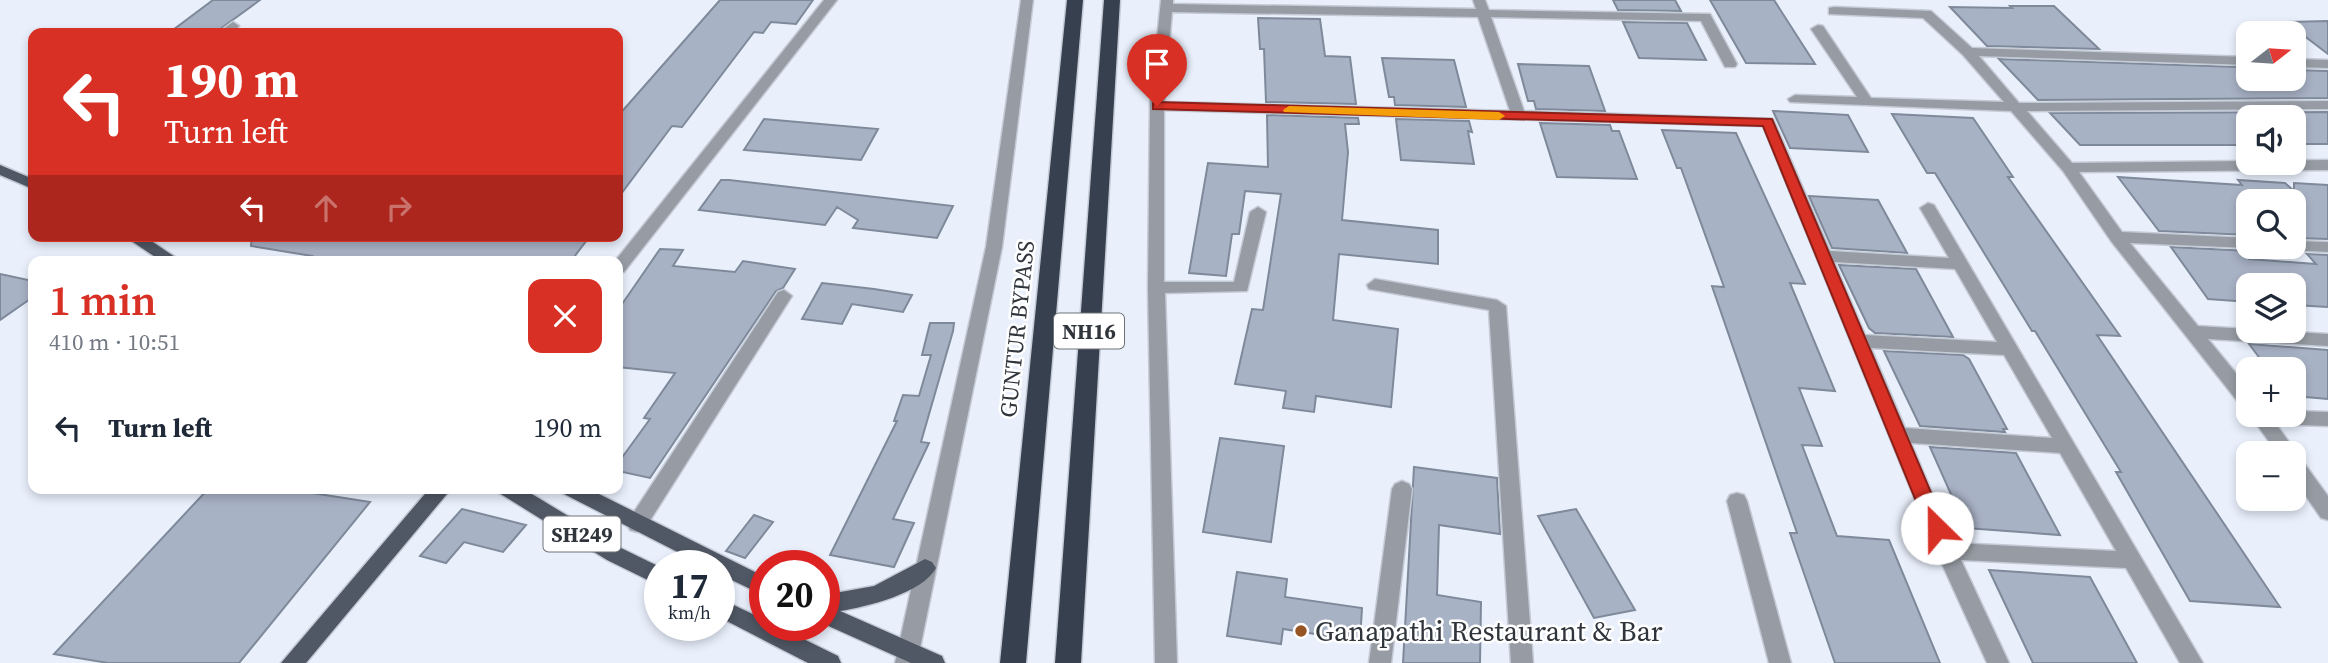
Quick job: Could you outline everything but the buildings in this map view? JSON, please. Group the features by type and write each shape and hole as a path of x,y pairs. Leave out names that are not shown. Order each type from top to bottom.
{"highway":[{"name":"GUNTUR BYPASS","path":"1013,663 1075,0"},
{"name":"NH16","path":"1068,663 1103,103 1112,0"}],"main road":[{"path":"0,170 28,178"},
{"path":"142,242 165,256"},
{"path":"292,663 437,494"},
{"name":"SH249","path":"516,494 614,554 644,569"},
{"name":"SH249","path":"580,494 749,579"},
{"path":"840,603 883,593 900,586 925,568"},
{"path":"735,615 830,663"},
{"path":"840,622 907,658 934,663"}],"street":[{"path":"623,262 831,0"},
{"path":"907,658 994,247 1027,0"},
{"path":"1479,0 1518,117"},
{"path":"1166,663 1156,288 1157,106 1167,4 1484,15 1704,18 1730,64"},
{"path":"1834,11 1926,14 1968,52 2068,168 2117,237 2236,386"},
{"path":"1818,29 1868,103"},
{"path":"1968,52 2236,61"},
{"path":"2306,63 2328,64"},
{"path":"1795,99 2017,107 2328,105"},
{"path":"1157,106 1768,122 1946,551 1998,663"},
{"path":"2068,168 2328,165"},
{"path":"1928,208 2192,663"},
{"path":"1156,288 1241,286 1258,212"},
{"path":"2117,237 2236,242"},
{"path":"2306,246 2328,247"},
{"path":"1824,256 1961,264"},
{"path":"1375,285 1497,306 1522,663"},
{"path":"637,524 784,296"},
{"path":"2193,332 2328,340"},
{"path":"1859,341 2010,349"},
{"path":"2306,417 2328,419"},
{"path":"1898,435 2065,446"},
{"path":"2306,481 2328,512"},
{"path":"1380,663 1402,489"},
{"path":"1737,501 1780,663"},
{"path":"1946,551 2132,560"}],"slow traffic":[{"path":"1289,110 1499,116"}],"place":[{"name":"Ganapathi Restaurant & Bar","path":"1301,631"}],"route":[{"path":"1157,106 1768,122 1937,528"}]}
